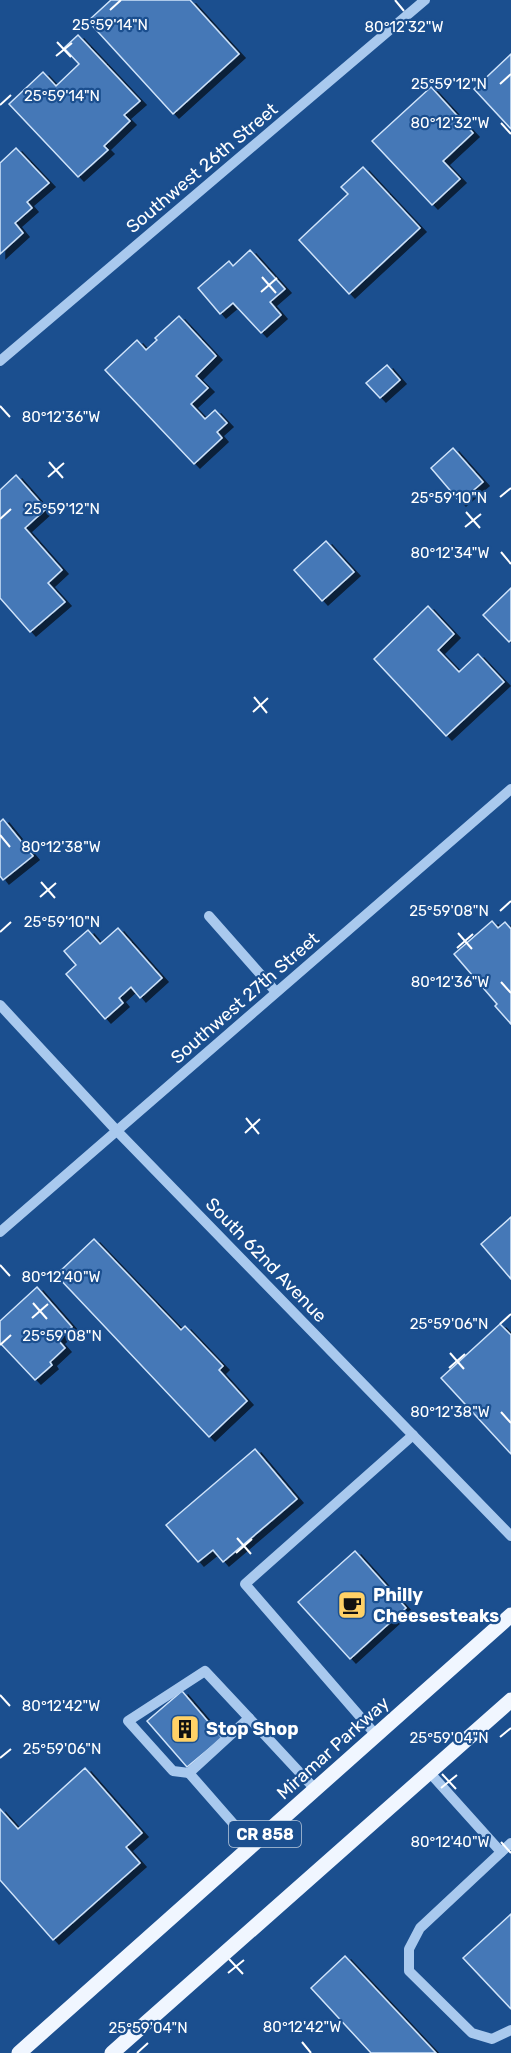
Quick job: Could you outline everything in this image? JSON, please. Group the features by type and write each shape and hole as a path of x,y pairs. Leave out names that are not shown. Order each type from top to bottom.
{"main road":[{"name":"Miramar Parkway","path":"19,2053 511,1615"},
{"path":"112,2053 511,1700"}],"street":[{"name":"Southwest 26th Street","path":"0,361 425,0"},
{"name":"Southwest 27th Street","path":"0,1232 511,789"},
{"path":"209,916 276,992"},
{"name":"South 62nd Avenue","path":"0,1005 117,1131 511,1536"},
{"path":"376,1735 245,1584 412,1435"},
{"path":"252,1845 189,1773 173,1771 128,1721 205,1671 315,1789"},
{"path":"189,1773 249,1718"},
{"path":"430,1773 501,1852"},
{"path":"511,1843 420,1928 409,1949 409,1971 472,2033 492,2039 511,2030"}],"building":[{"path":"111,0 190,0 239,54 173,114 88,21"},
{"path":"78,35 140,101 124,115 130,121 104,146 108,150 78,177 9,104 43,72 56,86 79,64 64,48"},
{"path":"511,54 511,129 474,89"},
{"path":"431,87 473,133 443,161 460,179 432,205 372,141"},
{"path":"16,148 49,183 27,202 32,208 15,223 23,233 0,254 0,163"},
{"path":"363,167 420,228 349,294 299,240 348,194 341,187"},
{"path":"250,250 285,289 270,302 281,315 261,333 233,303 220,314 198,288 229,261 233,266"},
{"path":"179,316 216,356 196,376 208,388 191,404 205,419 215,410 227,423 217,432 222,438 194,464 105,370 137,340 146,350 157,340 155,338"},
{"path":"387,365 400,380 380,398 366,383"},
{"path":"453,448 483,482 460,502 431,468"},
{"path":"16,475 46,509 25,528 62,570 48,583 65,602 30,632 0,598 0,490"},
{"path":"326,541 354,572 322,601 294,570"},
{"path":"511,588 511,640 509,642 483,615"},
{"path":"428,606 454,634 438,650 459,672 478,654 504,682 446,736 374,659"},
{"path":"3,819 33,856 3,880 0,876 0,822"},
{"path":"492,921 498,928 505,922 511,929 511,1024 454,954"},
{"path":"118,928 162,978 140,998 131,987 119,998 123,1003 105,1019 66,974 76,965 64,951 88,930 100,944"},
{"path":"511,1217 511,1279 481,1244"},
{"path":"94,1239 181,1330 185,1326 223,1366 219,1370 247,1401 209,1437 56,1275"},
{"path":"37,1287 72,1327 58,1340 65,1348 50,1362 52,1365 35,1380 0,1343 0,1321"},
{"path":"500,1324 511,1335 511,1454 441,1378"},
{"path":"255,1449 297,1499 223,1562 213,1550 198,1562 166,1525"},
{"name":"Philly Cheesesteaks","path":"355,1551 406,1608 350,1659 298,1602"},
{"name":"Stop Shop","path":"182,1691 222,1738 187,1767 147,1721"},
{"path":"85,1768 142,1833 126,1847 140,1863 53,1940 0,1880 0,1809 18,1829"},
{"path":"511,1914 511,2009 463,1958"},
{"path":"345,1956 436,2053 371,2053 311,1988"}],"place":[{"name":"Philly Cheesesteaks","path":"352,1605"},
{"name":"Stop Shop","path":"185,1729"}]}
